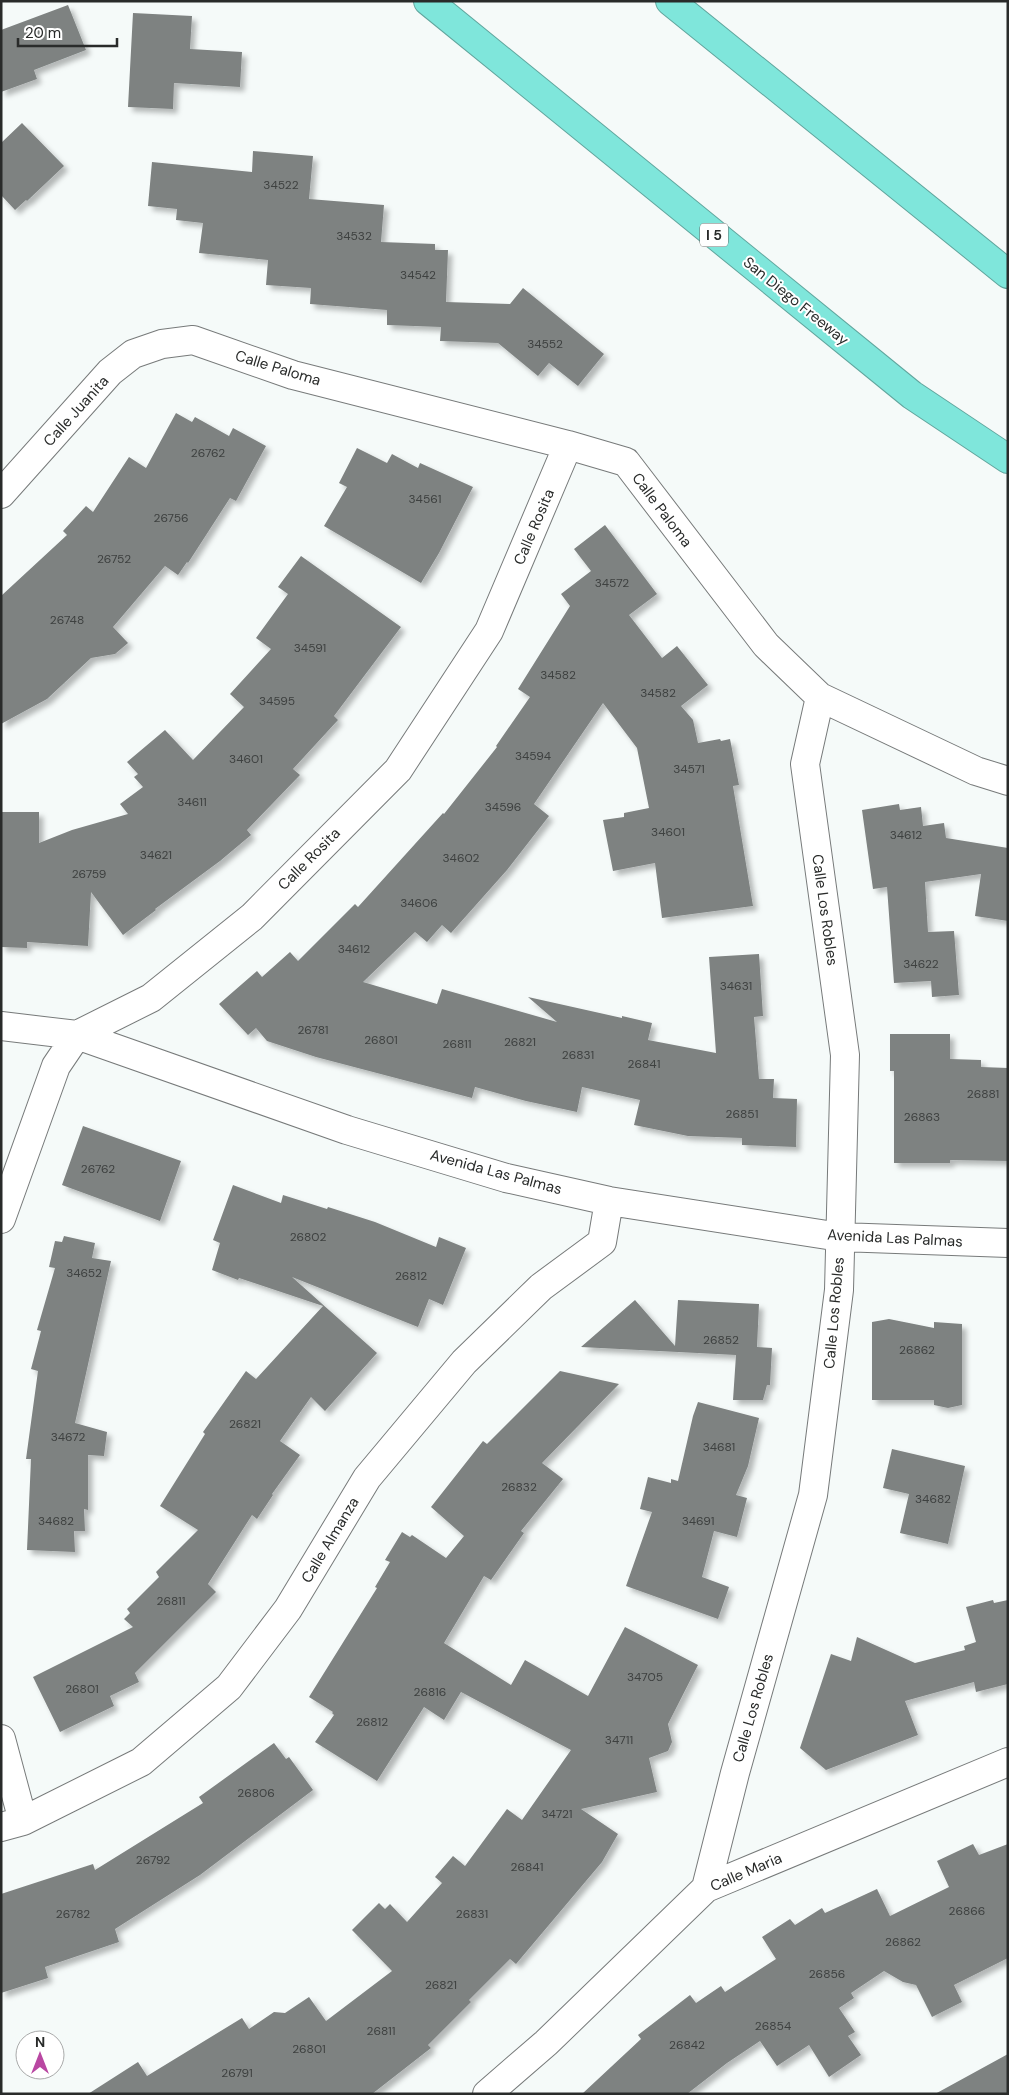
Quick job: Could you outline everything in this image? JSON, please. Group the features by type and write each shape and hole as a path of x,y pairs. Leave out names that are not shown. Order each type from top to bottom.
{"highway":[{"name":"San Diego Freeway","path":"428,1 912,395 1008,459"},
{"path":"670,1 1008,274"}],"street":[{"name":"Calle Paloma","path":"162,344 193,340 293,375 568,445 626,462 766,645 820,697 976,771 1008,781"},
{"name":"Calle Juanita","path":"1,494 110,372 133,354 162,344"},
{"name":"Calle Rosita","path":"1,1219 56,1066 77,1035 151,998 252,917 398,770 489,632 568,445"},
{"name":"Calle Los Robles","path":"706,1888 735,1773 814,1495 839,1290 846,1055 805,764 820,697"},
{"name":"Avenida Las Palmas","path":"1,1026 77,1035 347,1130 506,1178 609,1201 840,1237 1008,1243"},
{"name":"Calle Almanza","path":"12,1824 141,1762 229,1687 288,1610 373,1470 464,1362 541,1287 602,1242 609,1201"},
{"path":"1,1739 12,1824"},
{"name":"Calle Maria","path":"487,2094 546,2043 706,1888 1008,1762"}],"building":[{"path":"68,5 86,50 34,70 37,79 1,92 1,30"},
{"path":"133,13 192,16 190,49 242,52 240,87 174,83 173,109 128,107"},
{"path":"22,123 64,166 15,210 1,195 1,143"},
{"path":"253,151 313,156 309,199 384,205 381,242 435,244 435,250 448,250 446,302 510,304 523,288 604,354 578,386 549,363 538,376 498,343 440,341 441,327 387,325 387,310 310,304 311,288 266,285 268,260 199,253 203,223 176,220 177,209 148,206 152,162 252,172"},
{"path":"176,413 192,422 195,417 229,436 233,428 266,446 236,501 230,498 188,563 178,575 165,566 113,627 128,643 115,654 91,658 47,699 1,724 1,596 67,535 63,531 86,506 93,512 129,457 146,468"},
{"path":"357,448 387,463 392,454 418,468 420,463 473,487 439,553 421,583 324,526 347,487 339,483"},
{"path":"605,525 657,594 629,615 662,658 677,646 708,685 681,706 693,720 698,743 730,739 739,785 733,786 753,906 662,918 655,863 613,871 603,820 624,817 624,813 649,808 637,748 603,703 534,804 549,816 507,870 451,933 442,925 427,942 415,932 363,982 437,1004 442,989 557,1022 528,997 652,1023 648,1040 716,1053 709,957 759,954 763,1016 754,1017 759,1079 774,1079 773,1098 797,1099 796,1147 742,1145 742,1138 688,1136 634,1125 640,1100 582,1087 577,1112 475,1087 472,1098 316,1057 267,1041 256,1028 248,1035 219,1004 257,971 262,977 290,952 298,961 355,904 358,907 444,814 497,747 530,697 518,689 570,606 561,594 591,571 574,549"},
{"path":"301,556 401,627 334,716 338,720 293,769 300,775 247,830 251,835 123,935 91,892 88,946 27,942 27,948 1,947 1,812 39,812 39,843 72,830 128,814 120,804 143,787 134,777 138,774 127,762 165,730 193,760 244,707 230,694 271,649 256,638 288,594 278,587"},
{"path":"899,804 900,810 921,807 923,826 944,823 946,838 1008,848 1008,921 975,916 981,874 925,882 928,932 954,931 959,995 932,997 931,981 894,983 887,887 873,889 862,810"},
{"path":"890,1034 950,1034 950,1059 981,1060 981,1067 1008,1068 1008,1161 950,1160 950,1163 894,1163 894,1071 890,1071"},
{"path":"83,1126 181,1161 160,1221 62,1185"},
{"path":"233,1185 281,1203 283,1195 327,1209 328,1207 375,1222 436,1247 439,1237 466,1248 443,1305 429,1299 418,1327 292,1277 377,1353 325,1411 311,1397 280,1441 300,1455 257,1519 252,1515 208,1584 216,1592 135,1673 139,1682 110,1696 114,1706 60,1732 33,1677 133,1627 124,1619 130,1613 127,1609 159,1577 156,1572 198,1530 160,1506 205,1434 203,1432 246,1371 256,1379 323,1306 212,1270 220,1243 213,1240"},
{"path":"64,1236 95,1243 92,1258 111,1261 75,1423 107,1432 104,1456 88,1455 88,1510 84,1509 85,1531 74,1531 75,1552 27,1550 31,1459 26,1459 38,1371 31,1369 41,1331 37,1330 55,1268 49,1267 55,1241 62,1242"},
{"path":"635,1300 675,1346 678,1300 759,1304 757,1347 772,1348 770,1385 767,1385 763,1400 733,1400 736,1355 581,1347"},
{"path":"889,1319 934,1328 934,1322 962,1324 962,1405 948,1408 934,1405 934,1400 872,1400 872,1322"},
{"path":"560,1371 619,1384 542,1463 563,1479 521,1531 524,1533 491,1580 484,1576 444,1643 511,1685 525,1660 588,1696 625,1627 698,1665 668,1724 672,1742 668,1751 649,1758 657,1792 581,1809 618,1834 602,1862 516,1964 510,1959 428,2045 431,2048 372,2094 88,2094 138,2062 147,2076 242,2018 249,2029 274,2012 285,2013 309,1997 326,2021 392,1971 352,1930 379,1903 385,1909 390,1904 407,1922 442,1883 435,1877 453,1856 465,1866 507,1809 522,1820 571,1750 461,1692 444,1720 424,1707 377,1781 315,1742 334,1715 333,1712 309,1697 377,1588 375,1587 390,1562 385,1560 402,1532 410,1537 412,1535 446,1558 464,1536 431,1507 483,1441 487,1444"},
{"path":"698,1402 759,1418 748,1466 736,1495 747,1498 737,1537 714,1531 702,1577 729,1587 718,1619 626,1586 652,1512 640,1509 648,1477 671,1483 671,1479 678,1481"},
{"path":"892,1449 965,1466 948,1544 900,1533 909,1494 883,1488"},
{"path":"993,1600 994,1603 1008,1600 1008,1684 976,1692 974,1682 905,1701 918,1735 826,1770 800,1748 831,1654 851,1661 857,1637 915,1663 965,1650 964,1646 976,1642 966,1607"},
{"path":"274,1743 286,1759 289,1757 313,1790 200,1875 115,1929 119,1942 45,1967 48,1978 1,1993 1,1894 93,1864 95,1870 203,1803 199,1797"},
{"path":"973,1844 979,1855 1008,1844 1008,1958 954,1985 962,2002 932,2017 916,1985 903,1982 884,1971 851,1993 854,1998 839,2008 855,2032 848,2036 861,2055 829,2077 809,2045 777,2066 760,2041 727,2063 687,2094 582,2094 641,2039 638,2035 690,1995 696,2003 721,1986 725,1992 776,1959 762,1937 790,1919 795,1925 822,1908 825,1913 877,1889 890,1916 949,1887 937,1861"},
{"path":"1008,2054 1008,2094 935,2094"}]}
